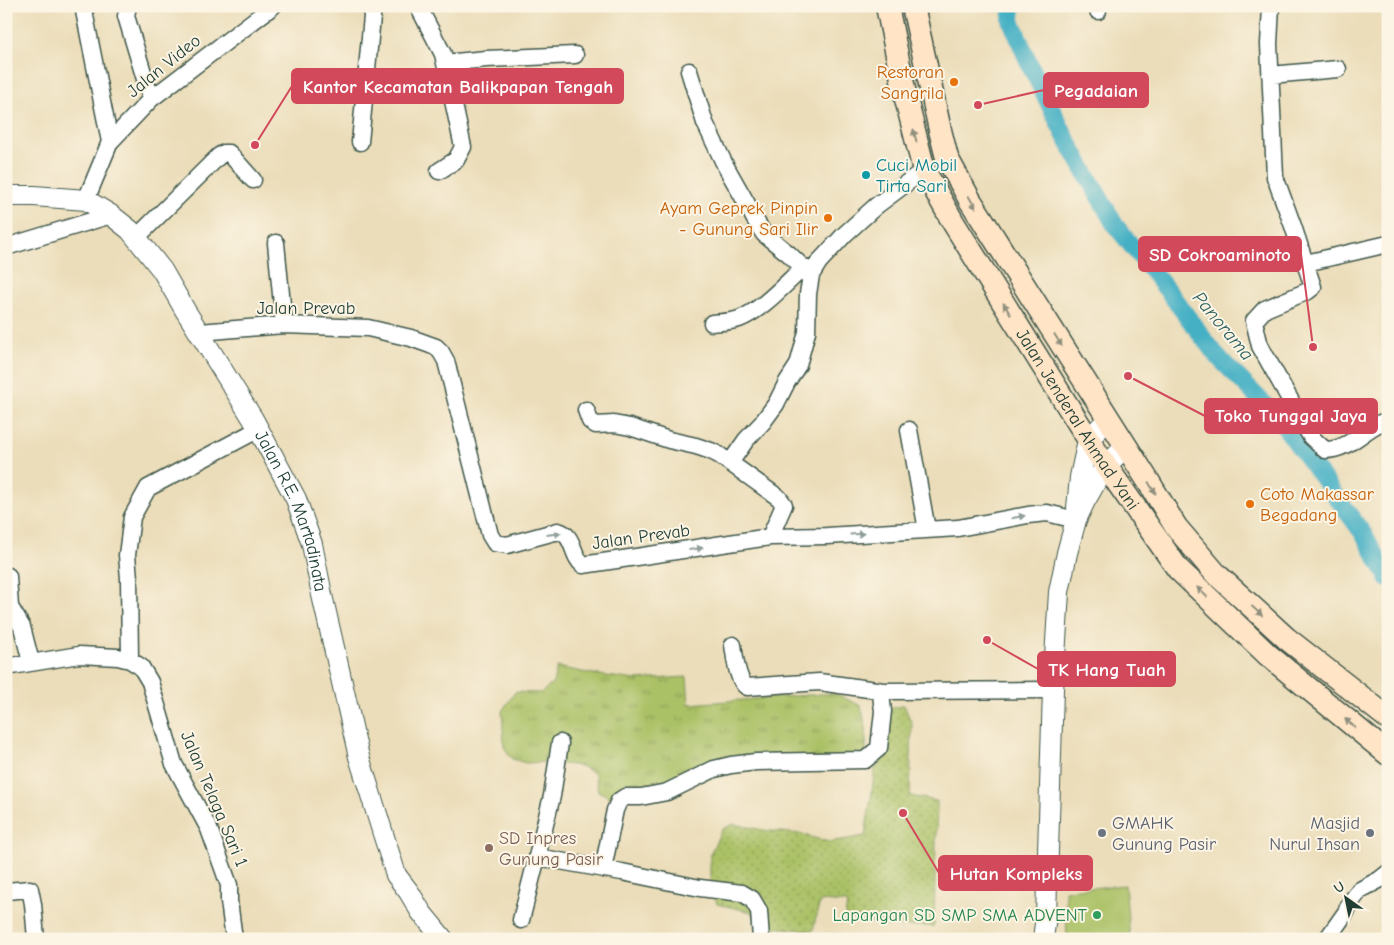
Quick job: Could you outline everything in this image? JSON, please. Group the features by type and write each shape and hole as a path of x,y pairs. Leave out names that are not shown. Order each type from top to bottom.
{"main road":[{"name":"Jalan Jenderal Ahmad Yani","path":"887,6 906,99 924,170 953,222 1105,466 1178,569 1268,655 1388,754"},
{"name":"Jalan Jenderal Ahmad Yani","path":"912,6 947,158 970,200 1176,527 1216,574 1286,638 1388,718"}],"street":[{"path":"83,6 110,142"},
{"path":"128,6 126,16 151,99"},
{"name":"Jalan Video","path":"86,200 110,142 151,99 273,6"},
{"path":"360,142 372,6"},
{"path":"418,6 443,54 463,147 456,160 439,171"},
{"path":"1271,6 1269,44 1275,177 1313,287 1308,291 1265,309 1254,321 1260,346 1312,437 1325,450 1351,442 1377,424 1388,420"},
{"path":"445,62 575,55"},
{"path":"1270,76 1338,69"},
{"path":"689,71 705,124 754,218 764,234 807,271 807,332 798,365 786,382 776,404 746,440 730,463"},
{"path":"136,238 224,153 229,153 252,180"},
{"path":"712,323 737,320 761,305 807,271 876,206 924,170"},
{"name":"Jalan R.E. Martadinata","path":"6,196 86,200 111,215 130,230 162,270 259,429 296,499 312,544 359,757 396,875 421,912 443,939"},
{"path":"6,247 111,215"},
{"path":"276,243 284,324"},
{"path":"1306,263 1388,244"},
{"name":"Jalan Prevab","path":"200,332 284,324 368,328 410,338 436,347 446,361 490,535 495,543 507,545 558,532 564,533 568,537 579,562 583,565 770,537 827,536 958,528 1048,513 1076,520"},
{"path":"586,410 590,421 596,425 614,424 630,427 711,451 730,463 779,498 784,505 770,537"},
{"path":"1076,520 1080,477 1088,440 1108,420"},
{"path":"6,667 79,655 118,657 130,660 127,555 132,517 142,498 148,488 259,429"},
{"path":"909,430 927,530"},
{"path":"1043,939 1046,916 1053,690 1059,592 1076,520 1084,501 1105,466 1126,447"},
{"path":"8,576 10,607 22,627 31,662"},
{"path":"733,645 740,678 747,687 819,682 883,691 1053,690"},
{"name":"Jalan Telaga Sari 1","path":"130,660 141,666 150,682 174,764 209,829 229,885 234,939"},
{"path":"603,869 615,810 619,801 623,798 667,792 714,769 730,765 756,762 865,760 880,748 883,712 881,694 883,691"},
{"path":"521,920 552,796 560,744"},
{"path":"537,857 700,888 742,894 755,903 759,911 761,939"},
{"path":"1327,939 1360,890 1388,873"},
{"path":"6,891 30,889 36,939"}],"green space":[{"path":"557,667 635,680 687,677 689,704 834,693 861,706 866,727 866,762 741,771 616,800 598,791 595,774 581,766 546,762 526,763 512,759 504,747 502,711 515,692 541,693 553,683"},
{"path":"904,705 912,724 910,796 937,801 934,926 884,926 845,917 847,903 820,901 813,931 760,926 752,912 717,904 710,879 710,854 722,829 734,824 763,830 800,834 829,842 865,836 876,759 879,712"},
{"name":"Lapangan SD SMP SMA ADVENT","path":"1125,885 1130,939 1067,939 1065,890"}],"waterway":[{"name":"Panorama","path":"1012,6 1011,20 1028,61 1066,138 1115,225 1217,356 1278,418 1365,536 1388,578"}],"place":[{"name":"Restoran Sangrila","path":"954,82"},
{"name":"Pegadaian","path":"978,105"},
{"name":"Kantor Kecamatan Balikpapan Tengah","path":"255,145"},
{"name":"Cuci Mobil Tirta Sari","path":"866,175"},
{"name":"Ayam Geprek Pinpin - Gunung Sari Ilir","path":"828,218"},
{"name":"SD Cokroaminoto","path":"1313,347"},
{"name":"Toko Tunggal Jaya","path":"1128,376"},
{"name":"Coto Makassar Begadang","path":"1250,504"},
{"name":"TK Hang Tuah","path":"987,640"},
{"name":"Hutan Kompleks","path":"903,813"},
{"name":"GMAHK Gunung Pasir","path":"1102,833"},
{"name":"Masjid Nurul Ihsan","path":"1370,833"},
{"name":"SD Inpres Gunung Pasir","path":"489,848"},
{"name":"Lapangan SD SMP SMA ADVENT","path":"1097,915"}]}
